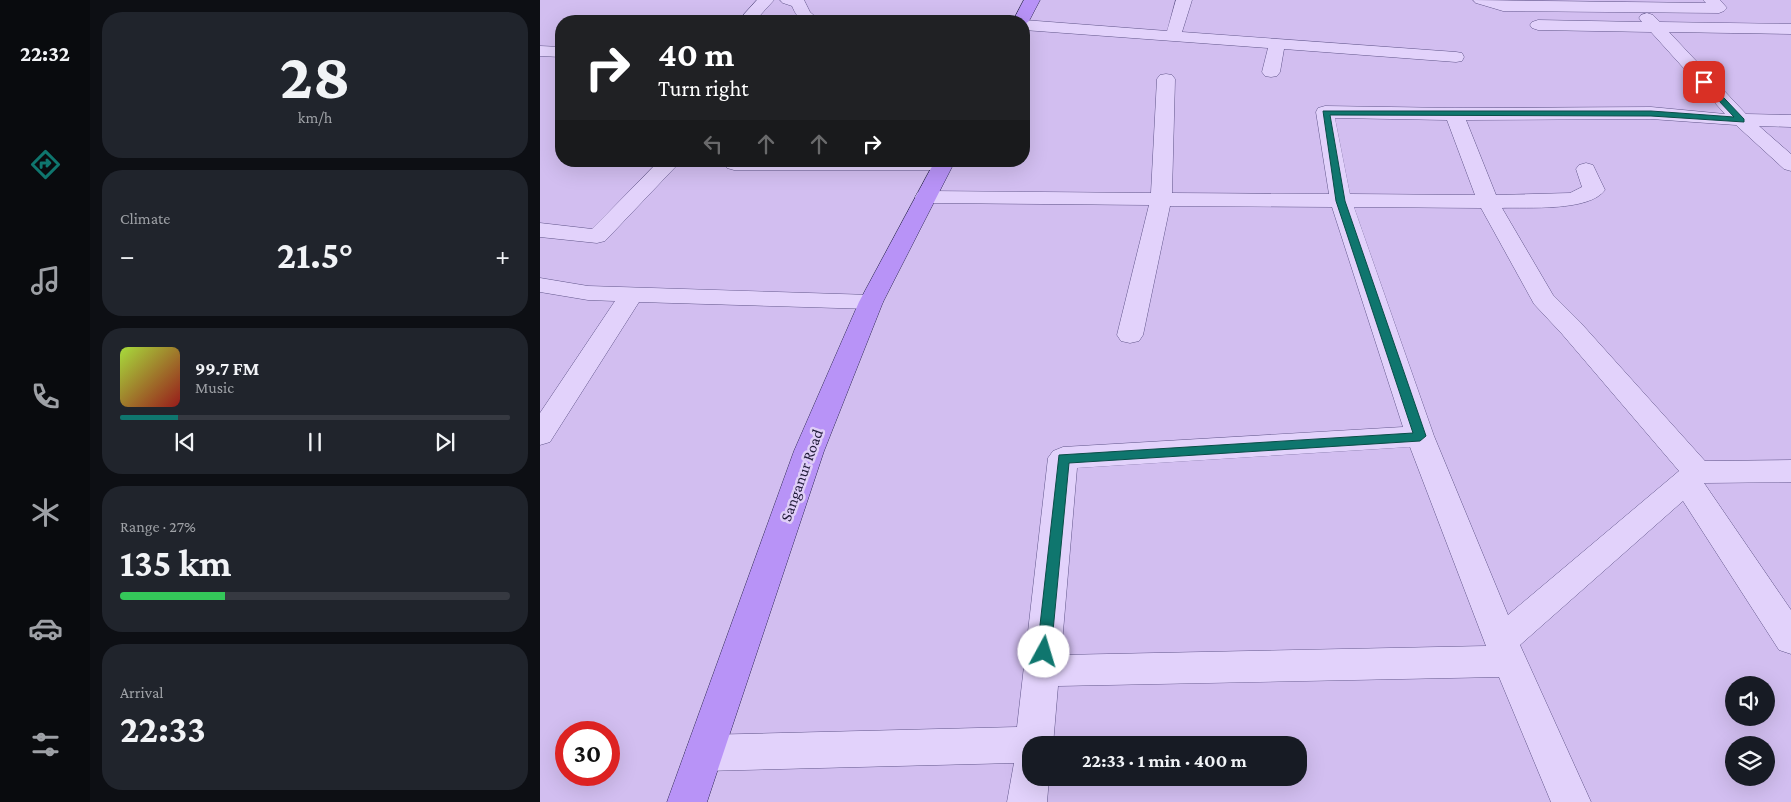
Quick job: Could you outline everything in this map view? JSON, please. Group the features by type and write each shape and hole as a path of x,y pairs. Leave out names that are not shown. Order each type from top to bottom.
{"main road":[{"path":"1024,15 1032,0"},
{"name":"Sanganur Road","path":"687,802 809,451 871,302 942,167"}],"street":[{"path":"752,15 766,0"},
{"path":"788,0 798,4 804,15"},
{"path":"1173,36 1184,0"},
{"path":"1481,0 1503,6 1634,4 1719,8 1711,0"},
{"path":"1634,4 1741,120 1791,165"},
{"path":"1030,25 1456,57"},
{"path":"1538,25 1791,29"},
{"path":"1272,72 1277,44"},
{"path":"540,51 555,52"},
{"path":"1130,335 1161,199 1166,79"},
{"path":"1571,802 1505,651 1420,436 1341,201 1325,112 1454,114 1651,113 1741,120 1791,121"},
{"path":"1454,114 1488,202 1543,299 1578,335 1692,477 1791,639"},
{"path":"540,230 597,236 665,167"},
{"path":"926,196 1488,202 1573,199 1594,190 1586,169"},
{"path":"540,285 588,293 871,302"},
{"path":"540,435 632,295"},
{"path":"540,394 567,393"},
{"path":"1034,736 1063,458 1420,436"},
{"path":"1042,671 1505,651 1692,477 1791,471"},
{"path":"704,753 1022,745"},
{"path":"1027,802 1029,786"}],"route":[{"path":"1044,652 1063,458 1420,436 1341,201 1325,112 1454,114 1651,113 1741,120 1704,82"}]}
